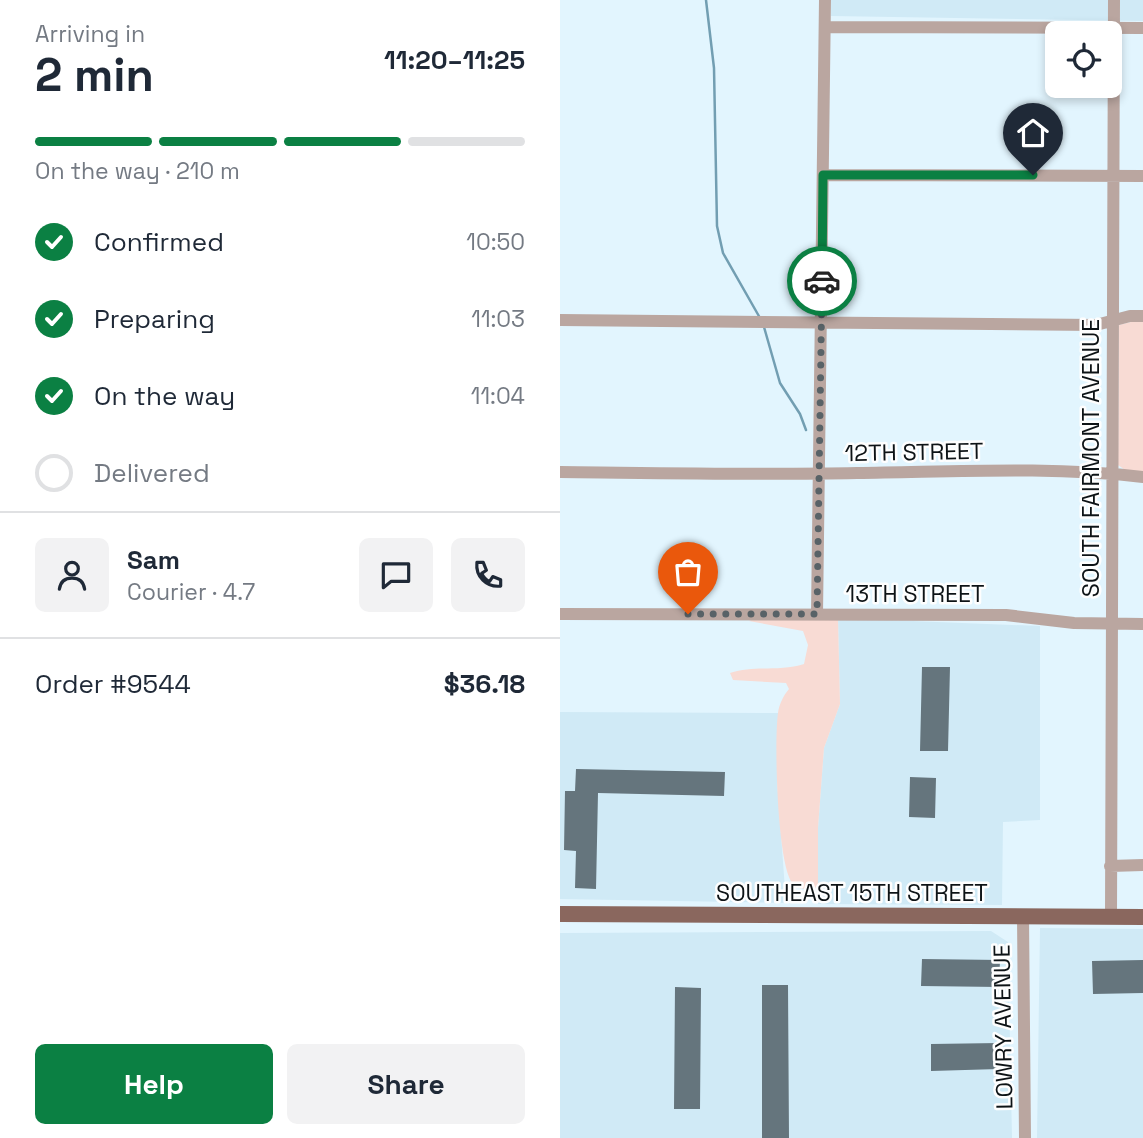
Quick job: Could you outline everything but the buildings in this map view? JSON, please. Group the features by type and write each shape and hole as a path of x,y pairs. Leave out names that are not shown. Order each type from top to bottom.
{"main road":[{"name":"SOUTHEAST 15TH STREET","path":"560,914 1143,917"}],"street":[{"path":"817,614 825,0"},
{"name":"SOUTH FAIRMONT AVENUE","path":"1114,0 1114,21"},
{"path":"825,27 1045,28"},
{"path":"1122,28 1143,28"},
{"name":"SOUTH FAIRMONT AVENUE","path":"1111,917 1113,98"},
{"path":"823,175 1143,176"},
{"path":"560,320 1096,325 1143,316"},
{"name":"12TH STREET","path":"560,472 1113,473 1143,477"},
{"name":"13TH STREET","path":"560,614 1006,615 1110,624 1143,624"},
{"path":"1110,866 1143,865"},
{"name":"LOWRY AVENUE","path":"1023,916 1025,1138"}],"shaded area":[{"path":"831,0 1143,0 1143,21 831,16"},
{"path":"1143,319 1143,472 1128,472 1118,465 1119,325"},
{"path":"758,617 838,618 840,704 824,748 818,828 818,887 815,888 801,889 793,884 783,854 777,774 777,727 779,707 789,689 786,683 733,680 730,673 804,664 808,645 803,631 749,621"},
{"path":"838,618 1040,626 1040,820 1003,822 1002,905 818,904 818,828 824,748 840,704"},
{"path":"560,712 778,713 777,780 786,903 560,899"},
{"path":"1040,928 1143,929 1143,1138 1037,1138"},
{"path":"991,931 1008,942 1012,1138 560,1138 560,933"}],"waterway":[{"path":"706,0 714,68 717,226 723,253 760,318"},
{"path":"764,327 780,383 800,414 806,430"}],"way so far":[{"path":"688,614 817,614 822,281"}],"route":[{"path":"822,281 823,175 1033,175"}]}
